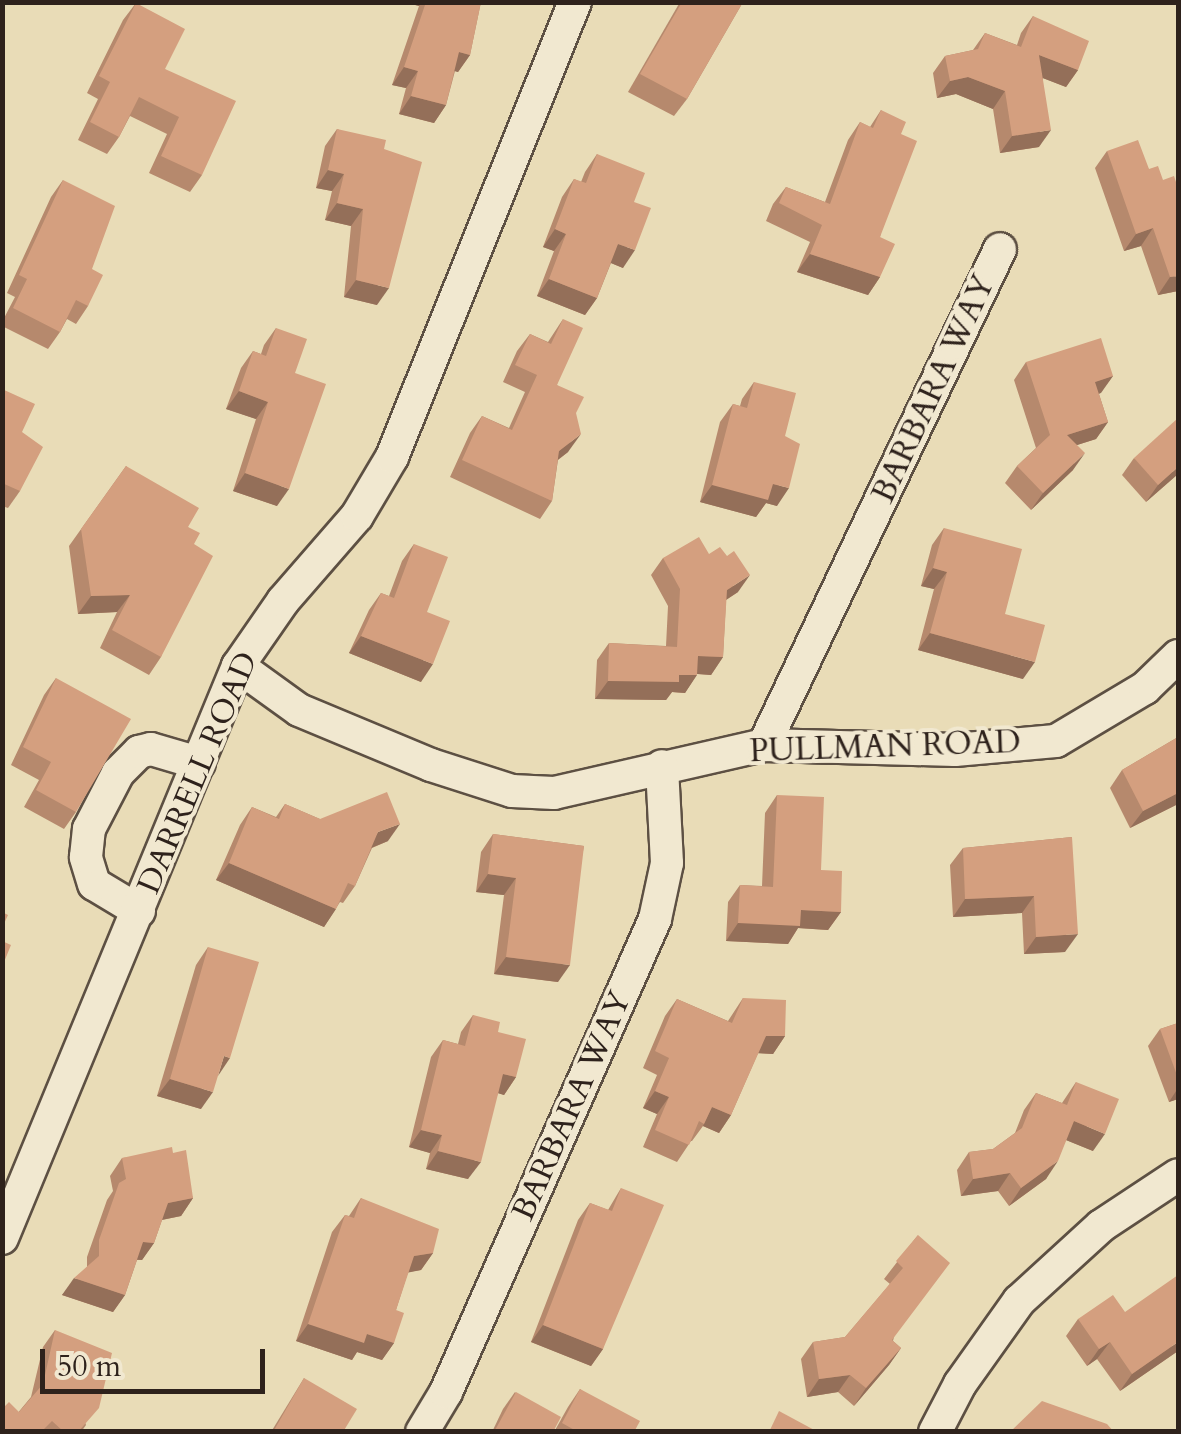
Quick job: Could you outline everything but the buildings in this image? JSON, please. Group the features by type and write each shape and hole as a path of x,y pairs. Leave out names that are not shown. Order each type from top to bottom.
{"street":[{"name":"DARRELL ROAD","path":"2,1238 238,666 282,601 357,516 392,458 575,2"},
{"name":"BARBARA WAY","path":"764,745 1000,249"},
{"name":"PULLMAN ROAD","path":"238,666 299,710 512,791 554,794 764,745 956,750 1056,741 1145,688 1178,656"},
{"path":"139,911 94,884 86,858 89,828 118,773 139,752 151,748 198,763"},
{"name":"BARBARA WAY","path":"422,1432 446,1392 655,919 667,863 662,766"},
{"path":"935,1432 1020,1302 1100,1226 1178,1175"}]}
